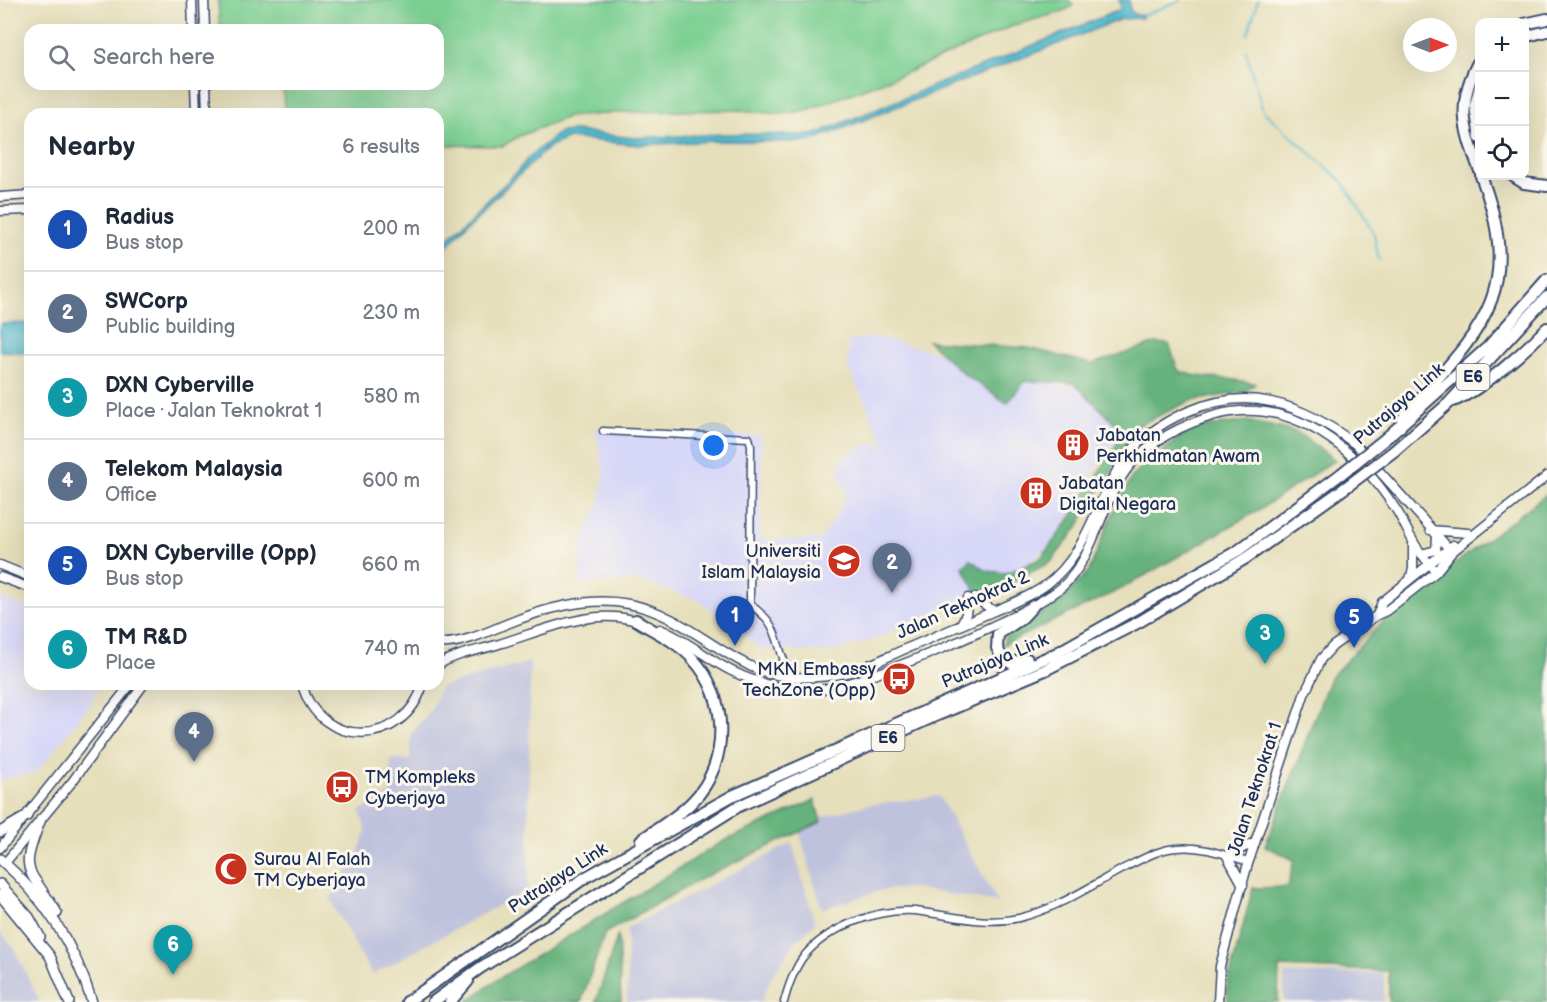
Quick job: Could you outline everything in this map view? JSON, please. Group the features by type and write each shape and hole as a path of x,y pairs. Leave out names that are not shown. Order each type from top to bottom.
{"highway":[{"path":"1529,23 1547,19"},
{"path":"1529,36 1546,31"},
{"path":"1475,67 1470,76 1463,107 1468,140 1475,160"},
{"path":"1400,427 1405,415 1473,337 1493,294 1499,271 1498,233 1482,180"},
{"path":"1519,180 1524,183 1547,186"},
{"name":"Putrajaya Link","path":"407,1002 586,877 732,796 1067,647 1239,550 1400,427 1488,347 1547,280"},
{"name":"Putrajaya Link","path":"433,1002 480,968 737,807 933,717 1045,670 1139,622 1246,558 1394,451 1449,403 1547,297"},
{"path":"1449,403 1462,398 1501,369 1547,328"},
{"path":"1033,606 1021,619 998,634 996,640 1000,657 1011,663 1053,649 1067,647"},
{"path":"586,877 693,801 705,786 719,752 720,721 717,705 704,673 684,650 636,620"},
{"path":"450,1002 480,968"}],"main road":[{"path":"192,0 193,24"},
{"path":"204,0 205,24"},
{"path":"195,90 196,108"},
{"path":"206,90 207,108"},
{"path":"0,197 24,195"},
{"path":"0,211 24,210"},
{"name":"Jalan Teknokrat 2","path":"444,643 454,642 489,631 555,607 585,603 627,603 658,611 752,667 766,672 809,678 848,673 994,611 1046,585 1083,545 1109,484 1123,461 1139,444 1176,416 1221,402 1271,401 1302,412 1331,427 1356,445 1434,534 1451,550"},
{"name":"Jalan Teknokrat 2","path":"444,662 464,653 571,622 609,617 636,620 692,645 741,676 784,689 816,690 854,683 988,628 1050,598 1065,584 1086,556 1124,475 1132,464 1160,438 1202,419 1223,414 1267,410 1328,436 1344,448 1380,488 1421,554 1436,572"},
{"name":"Jalan Teknokrat 1","path":"1218,1002 1220,966 1248,862 1304,694 1321,659 1333,646 1386,611 1436,572 1451,550 1468,533 1537,480 1546,477"},
{"name":"Jalan Teknokrat 1","path":"1377,615 1382,602 1409,579 1451,550 1546,477"},
{"path":"1421,554 1436,550 1434,534 1468,533"},
{"path":"1409,579 1414,561 1412,537"},
{"path":"0,565 24,575"},
{"path":"0,577 24,586"},
{"path":"960,626 972,598 994,611"},
{"path":"0,849 116,705 125,690"},
{"path":"76,959 47,908 2,863 41,819 139,690"},
{"path":"304,690 314,710 323,719 334,726 359,733 384,729 395,724 414,706 421,690"},
{"path":"0,832 27,816"},
{"path":"41,819 28,854 27,864 30,874 61,921 92,1002"},
{"path":"1243,885 1227,856 1255,841"},
{"path":"0,884 29,917 58,974 69,1002"},
{"path":"0,895 45,950"}],"street":[{"path":"603,431 749,438 751,445 750,601 753,608 768,621 784,663 795,677"},
{"path":"766,672 784,663"},
{"path":"784,1002 804,956 830,935 874,916 913,911 983,922 1021,917 1052,905 1163,850 1192,847 1248,862"}],"shaded area":[{"path":"875,337 1087,390 1128,423 1097,467 1055,541 1017,572 876,639 829,652 761,649 700,601 640,580 580,584 581,546 599,503 604,475 595,428 762,436 760,539 820,540 838,513 846,494 838,470 844,457 866,445 880,443 888,452 848,367 849,340"},
{"path":"0,597 24,607 24,690 97,690 91,704 37,772 0,780"},
{"path":"530,662 528,889 372,975 330,900 337,885 354,864 366,832 360,811 390,794 391,759 410,760 411,734 432,708 439,690 444,690 444,686"},
{"path":"939,796 998,903 912,888 882,890 822,909 797,824 866,805"},
{"path":"792,843 815,923 796,941 772,975 761,1002 627,1002 627,928"},
{"path":"0,931 13,947 40,1002 0,1002"},
{"path":"1384,973 1384,1002 1284,1002 1284,974"}],"green space":[{"path":"218,0 1069,0 1073,6 1061,12 1015,25 908,72 804,111 780,114 738,110 627,112 567,117 519,136 503,146 444,145 444,108 284,108 283,90 444,90 444,24 220,24"},
{"path":"928,341 1029,348 1092,364 1156,343 1169,344 1178,370 1196,376 1255,384 1244,392 1190,401 1139,425 1077,528 1051,562 996,590 992,603 979,597 963,567 971,560 987,571 1007,573 1040,559 1071,518 1124,432 1074,383 1025,381 1007,403 964,374"},
{"path":"1247,421 1297,432 1335,460 1257,511 1123,588 1003,645 1006,633 1017,629 1057,604 1089,571 1111,517 1133,475 1190,429"},
{"path":"1547,494 1547,1002 1389,1002 1389,971 1279,967 1278,1002 1228,1002 1227,986 1253,888 1288,887 1294,860 1265,846 1330,678 1395,609"},
{"path":"815,800 821,822 704,877 605,933 581,1002 467,1002 495,981 722,842"},
{"path":"618,934 621,1002 596,1002"}],"water":[{"path":"1119,0 1129,0 1130,10 1134,14 1142,15 1142,18 1121,19 808,142 713,141 638,145 569,138 550,146 464,227 444,250 444,242 516,173 529,157 560,132 576,131 633,138 725,134 813,135 1121,8"},
{"path":"24,323 24,353 0,351 0,324"}],"waterway":[{"path":"1142,16 1181,0"},
{"path":"1248,34 1258,0"},
{"path":"1246,51 1263,111 1343,182 1374,234 1379,260"}],"place":[{"name":"Jabatan Perkhidmatan Awam","path":"1073,445"},
{"name":"Jabatan Digital Negara","path":"1036,493"},
{"name":"Universiti Islam Malaysia","path":"844,561"},
{"name":"SWCorp","path":"892,593"},
{"name":"Radius","path":"735,646"},
{"name":"DXN Cyberville (Opp)","path":"1354,648"},
{"name":"DXN Cyberville","path":"1265,664"},
{"name":"MKN Embassy TechZone (Opp)","path":"899,679"},
{"name":"Telekom Malaysia","path":"194,762"},
{"name":"TM Kompleks Cyberjaya","path":"342,787"},
{"name":"Surau Al Falah TM Cyberjaya","path":"231,869"},
{"name":"TM R&D","path":"173,975"}]}
